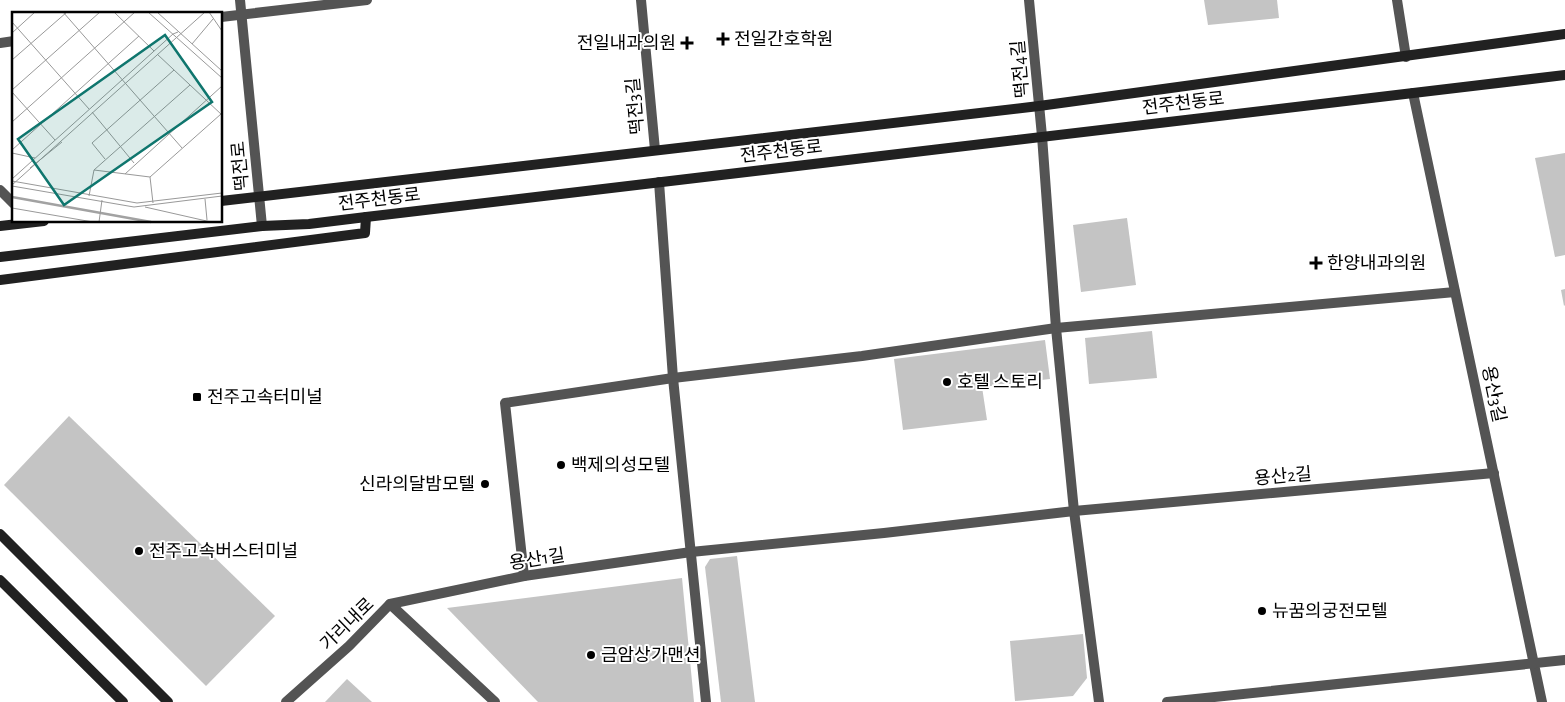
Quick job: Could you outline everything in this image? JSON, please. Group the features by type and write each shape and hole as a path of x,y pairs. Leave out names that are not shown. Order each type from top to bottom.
{"street":[{"name":"떡전로","path":"240,0 243,15 262,226"},
{"path":"222,17 367,0"},
{"name":"떡전3길","path":"641,0 656,150"},
{"name":"떡전4길","path":"1030,0 1042,136"},
{"path":"1397,0 1406,57"},
{"name":"전주천동로","path":"222,201 1039,106 1565,34"},
{"name":"전주천동로","path":"0,256 262,226 309,224 1565,75"},
{"name":"용산3길","path":"1413,92 1536,664 1542,702"},
{"path":"1042,136 1056,328 1074,511 1100,702"},
{"path":"658,182 673,378 706,702"},
{"path":"0,190 12,202"},
{"path":"0,280 365,233 366,217"},
{"path":"0,226 31,222"},
{"path":"524,576 505,403 673,378 862,356 1056,328 1455,292"},
{"name":"용산2길","path":"884,533 1074,511 1494,473"},
{"name":"용산1길","path":"390,604 524,576 691,552 884,533"},
{"path":"0,534 168,702"},
{"path":"0,580 123,702"},
{"name":"가리내로","path":"286,702 349,646 390,604 495,702"},
{"path":"1167,702 1565,660"}],"building":[{"path":"1204,0 1277,0 1279,18 1208,25"},
{"path":"1565,153 1565,255 1555,257 1535,158"},
{"path":"1127,218 1136,285 1081,292 1073,225"},
{"path":"1565,289 1565,305 1564,306 1561,290"},
{"path":"1152,331 1157,378 1089,384 1085,338"},
{"path":"1045,340 1050,379 982,387 987,420 903,430 894,359"},
{"name":"전주고속버스터미널","path":"69,416 275,616 206,686 4,485"},
{"path":"737,556 755,702 721,702 705,567 710,559"},
{"name":"금암상가맨션","path":"682,578 694,702 538,702 447,608"},
{"path":"1083,634 1087,678 1073,696 1015,701 1010,641"},
{"path":"347,679 372,702 325,702"}],"place":[{"name":"전일간호학원","path":"723,39"},
{"name":"전일내과의원","path":"687,43"},
{"name":"한양내과의원","path":"1316,263"},
{"name":"호텔 스토리","path":"947,382"},
{"name":"전주고속터미널","path":"197,397"},
{"name":"백제의성모텔","path":"561,465"},
{"name":"신라의달밤모텔","path":"485,484"},
{"name":"전주고속버스터미널","path":"139,551"},
{"name":"뉴꿈의궁전모텔","path":"1262,611"},
{"name":"금암상가맨션","path":"591,655"}]}
